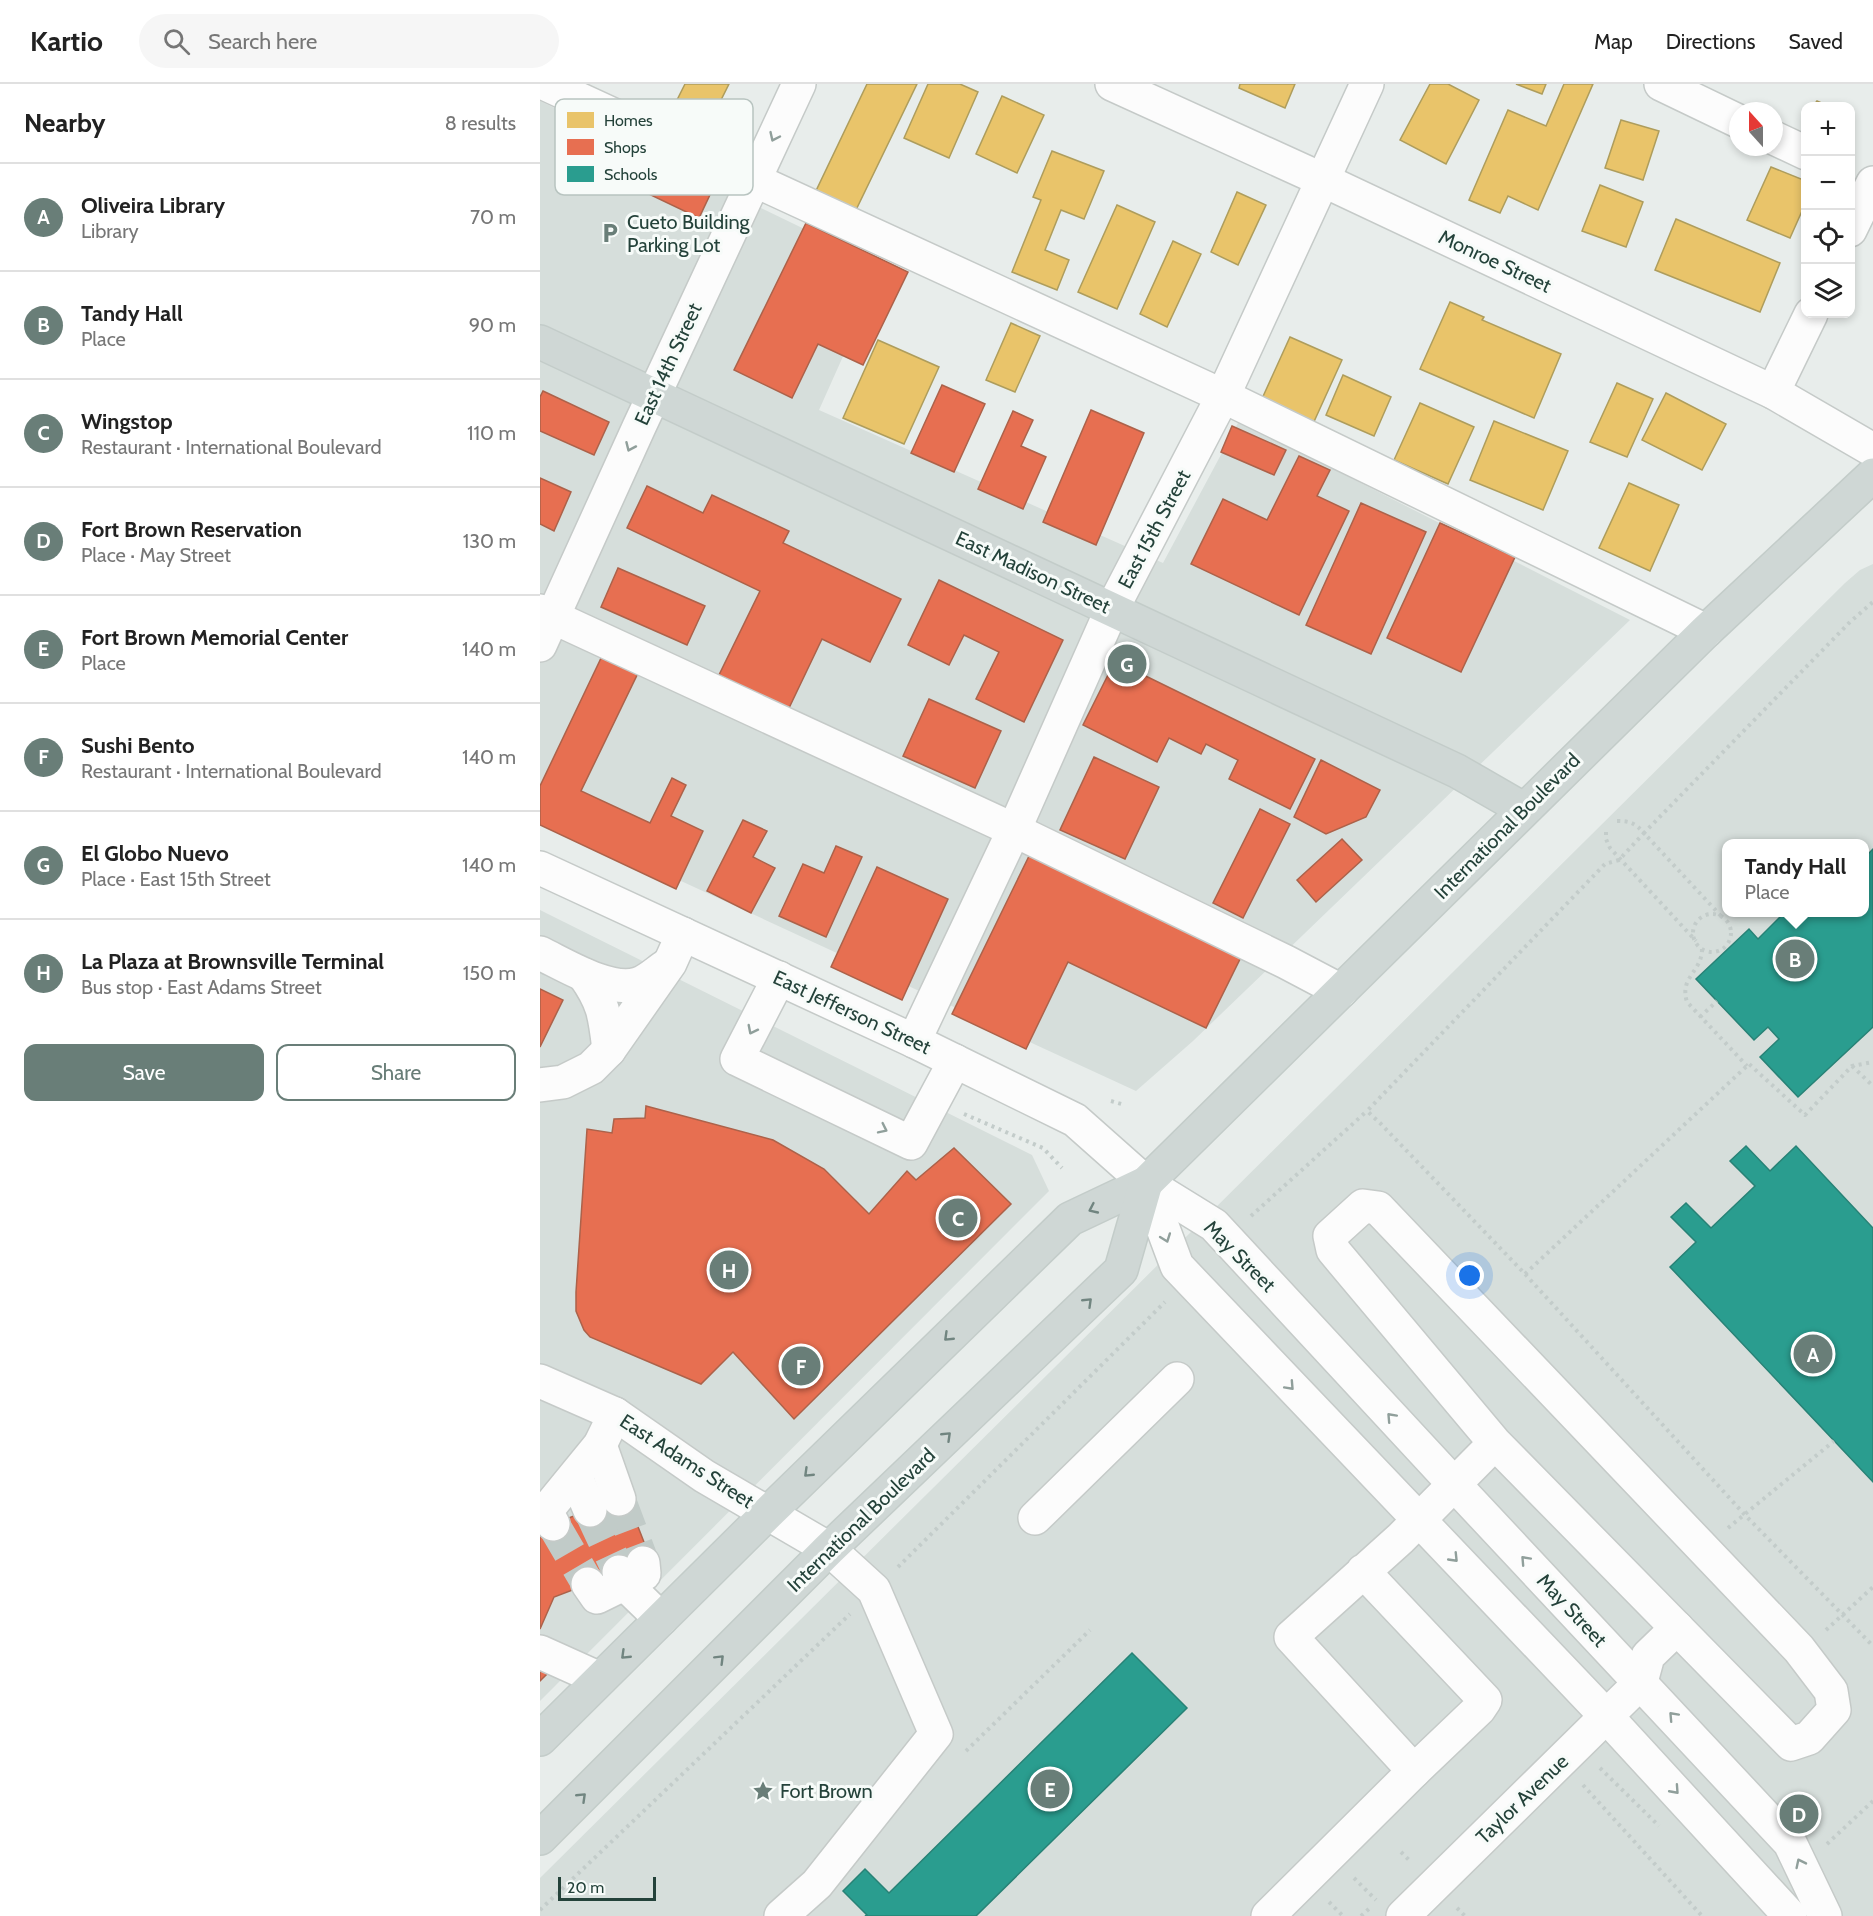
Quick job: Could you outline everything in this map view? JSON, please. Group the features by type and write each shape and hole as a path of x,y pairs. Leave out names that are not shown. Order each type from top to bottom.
{"main road":[{"name":"East Madison Street","path":"540,342 1457,771 1523,809"},
{"name":"International Boulevard","path":"540,1739 768,1513 1070,1220 1146,1183 1706,630 1873,475"},
{"name":"International Boulevard","path":"540,1838 829,1549 1121,1270 1146,1183"}],"street":[{"path":"546,84 579,99"},
{"name":"East 14th Street","path":"754,179 799,84"},
{"name":"Monroe Street","path":"1112,84 1323,180 1773,392 1873,450"},
{"name":"East 15th Street","path":"914,1041 1014,830 1112,609 1223,396 1367,84"},
{"path":"1661,84 1729,117"},
{"path":"1783,142 1801,151"},
{"path":"754,179 1223,396 1706,630"},
{"path":"1855,219 1867,182"},
{"name":"East 14th Street","path":"544,625 747,195"},
{"path":"1773,392 1809,318"},
{"path":"544,625 1014,830 1341,991"},
{"name":"East Jefferson Street","path":"540,868 676,949 779,978 1075,1120 1146,1183"},
{"path":"540,953 584,975 615,985 638,984 676,949"},
{"path":"540,1085 563,1082 591,1068 609,1050 676,949"},
{"path":"584,975 599,996 606,1022 609,1050"},
{"path":"779,978 737,1059 911,1143 956,1061"},
{"path":"1146,1183 1177,1266 1607,1717 1790,1916"},
{"name":"May Street","path":"1146,1183 1214,1225 1641,1682 1790,1843 1825,1916"},
{"path":"1364,1206 1378,1208 1799,1649 1831,1691 1834,1710 1809,1738 1791,1744 1495,1443 1333,1250 1330,1236 1364,1206"},
{"path":"1035,1518 1177,1378"},
{"name":"East Adams Street","path":"540,1381 615,1414 704,1476 829,1549 874,1590 936,1734 817,1884 781,1916"},
{"path":"553,1524 546,1512 600,1446 615,1414"},
{"path":"1414,1771 1291,1637 1418,1520 1495,1443"},
{"path":"576,1477 605,1504 600,1446"},
{"path":"1268,1916 1479,1709 1485,1700 1363,1571"},
{"path":"588,1584 597,1597 629,1573 662,1619"},
{"path":"1641,1682 1648,1656 1677,1628"},
{"path":"540,1652 600,1679"},
{"name":"Taylor Avenue","path":"1390,1908 1607,1717 1641,1682"}],"path":[{"path":"1248,1219 1366,1111 1605,864 1619,860 1850,622 1873,602"},
{"path":"1606,832 1610,848 1619,860 1702,949 1719,951 1728,944 1731,931 1721,916 1637,825 1630,821 1617,821"},
{"path":"1696,941 1694,933 1698,921 1708,915 1721,916"},
{"path":"1702,949 1699,964 1686,984 1687,1002 1747,1066"},
{"path":"1700,1017 1717,1001"},
{"path":"1525,1274 1749,1064 1806,1115 1852,1066 1873,1062"},
{"path":"1852,1066 1873,1086"},
{"path":"1111,1101 1125,1105"},
{"path":"1366,1111 1525,1274 1744,1515 1873,1646"},
{"path":"963,1113 1043,1148 1062,1167"},
{"path":"1728,1528 1834,1441"},
{"path":"1819,1637 1873,1587"},
{"path":"1578,1780 1702,1916"},
{"path":"1826,1845 1873,1801"},
{"path":"1401,1852 1414,1865"},
{"path":"1362,1886 1390,1908"},
{"path":"1337,1910 1343,1916"}],"shaded area":[{"path":"540,101 555,108 555,195 734,195 883,267 819,410 1163,563 1239,421 1630,620 1193,1041 1136,1091 540,816"},
{"path":"1873,564 1873,1916 540,1916 540,1878 1860,570"},
{"path":"540,910 1032,1155 1049,1191 540,1701"}],"building: Homes":[{"path":"685,84 729,84 722,99 678,99"},
{"path":"867,84 917,84 854,214 814,195"},
{"path":"928,84 960,84 978,92 949,158 904,138"},
{"path":"1240,84 1295,84 1285,108 1239,88"},
{"path":"1430,84 1448,84 1479,100 1446,164 1400,140"},
{"path":"1516,84 1546,84 1542,94"},
{"path":"1564,84 1593,84 1538,210 1508,196 1500,213 1469,200 1508,110 1546,126"},
{"path":"1002,96 1044,115 1017,173 976,154"},
{"path":"1621,120 1659,131 1643,180 1605,168"},
{"path":"1052,151 1104,171 1084,219 1061,210 1045,250 1069,260 1057,290 1012,272 1041,200 1033,197"},
{"path":"1771,167 1801,179 1801,213 1790,238 1747,220"},
{"path":"1600,185 1643,202 1626,247 1582,231"},
{"path":"1237,192 1266,205 1238,265 1211,252"},
{"path":"1117,205 1155,222 1117,309 1078,292"},
{"path":"1676,219 1780,263 1760,312 1655,270"},
{"path":"1173,241 1201,254 1167,327 1140,314"},
{"path":"1450,302 1484,317 1482,320 1561,354 1534,418 1420,369"},
{"path":"1011,323 1040,336 1015,392 986,380"},
{"path":"1290,337 1342,360 1312,426 1260,403"},
{"path":"878,340 939,367 904,444 843,418"},
{"path":"1343,375 1391,397 1374,436 1326,415"},
{"path":"1617,383 1653,399 1627,457 1590,442"},
{"path":"1666,393 1726,424 1702,470 1642,440"},
{"path":"1420,403 1474,427 1448,484 1394,460"},
{"path":"1494,421 1568,451 1543,510 1470,480"},
{"path":"1629,483 1679,505 1650,571 1599,548"}],"building: Shops":[{"path":"651,195 710,195 699,218"},
{"path":"806,223 908,272 863,365 818,344 792,398 734,370"},
{"path":"942,385 985,404 954,472 911,453"},
{"path":"543,391 609,422 594,455 540,431 540,397"},
{"path":"1091,410 1144,433 1096,545 1043,522"},
{"path":"1013,411 1033,420 1021,446 1046,457 1023,509 978,489"},
{"path":"1232,426 1286,450 1274,475 1221,452"},
{"path":"1299,456 1330,470 1317,496 1349,511 1299,615 1191,564 1223,499 1267,520"},
{"path":"540,478 571,492 554,531 540,524"},
{"path":"647,486 703,513 712,495 789,531 783,543 901,599 870,662 822,639 789,708 719,675 760,591 627,528"},
{"path":"1361,503 1426,532 1371,654 1306,625"},
{"path":"1440,523 1515,557 1461,672 1387,638"},
{"path":"618,568 705,606 687,645 601,607"},
{"path":"939,580 1063,640 1024,722 976,699 999,652 964,635 949,665 908,645"},
{"path":"603,654 639,671 581,791 650,823 672,778 686,785 671,816 703,831 676,889 540,825 540,786"},
{"path":"1115,661 1315,759 1290,809 1229,779 1238,760 1206,744 1201,754 1169,738 1157,762 1083,725"},
{"path":"929,699 1001,731 975,788 903,756"},
{"path":"1094,757 1159,787 1125,859 1060,830"},
{"path":"1321,760 1380,790 1366,817 1326,834 1294,817"},
{"path":"1260,809 1290,824 1243,918 1213,903"},
{"path":"743,820 767,831 753,857 775,868 751,913 707,891"},
{"path":"1342,839 1362,860 1316,902 1297,880"},
{"path":"836,846 862,857 826,937 779,916 803,864 824,873"},
{"path":"1031,852 1243,953 1206,1028 1068,962 1026,1049 952,1014"},
{"path":"877,867 948,899 902,1000 831,967"},
{"path":"540,989 563,1000 540,1047"},
{"path":"646,1106 773,1140 824,1169 869,1214 907,1171 916,1180 954,1148 1011,1204 794,1419 733,1352 701,1384 590,1337 584,1330 576,1311 576,1292 587,1129 612,1133 614,1119 645,1118"},
{"path":"626,1496 651,1560 554,1597 540,1629 540,1529"},
{"path":"540,1670 548,1673 540,1681"}],"building: Schools":[{"path":"1873,849 1873,1027 1798,1097 1760,1057 1779,1039 1768,1027 1754,1040 1696,979 1749,929 1758,939 1780,917 1788,917 1794,923 1801,917 1869,917 1869,853"},
{"path":"1746,1146 1770,1171 1796,1146 1873,1228 1873,1482 1670,1267 1696,1242 1671,1217 1686,1203 1711,1228 1755,1186 1730,1161"},
{"path":"1132,1653 1187,1708 976,1916 865,1916 867,1915 843,1891 865,1869 889,1893"}],"tunnel":[{"path":"619,1499 643,1563"},
{"path":"590,1510 619,1572"},
{"path":"553,1524 588,1584"}],"place":[{"name":"Cueto Building Parking Lot","path":"610,233"},
{"name":"El Globo Nuevo","path":"1127,664"},
{"name":"Tandy Hall","path":"1795,959"},
{"name":"Wingstop","path":"958,1218"},
{"name":"La Plaza at Brownsville Terminal","path":"729,1270"},
{"name":"Oliveira Library","path":"1813,1354"},
{"name":"Sushi Bento","path":"801,1366"},
{"name":"Fort Brown Memorial Center","path":"1050,1789"},
{"name":"Fort Brown","path":"763,1791"},
{"name":"Fort Brown Reservation","path":"1799,1814"}]}
